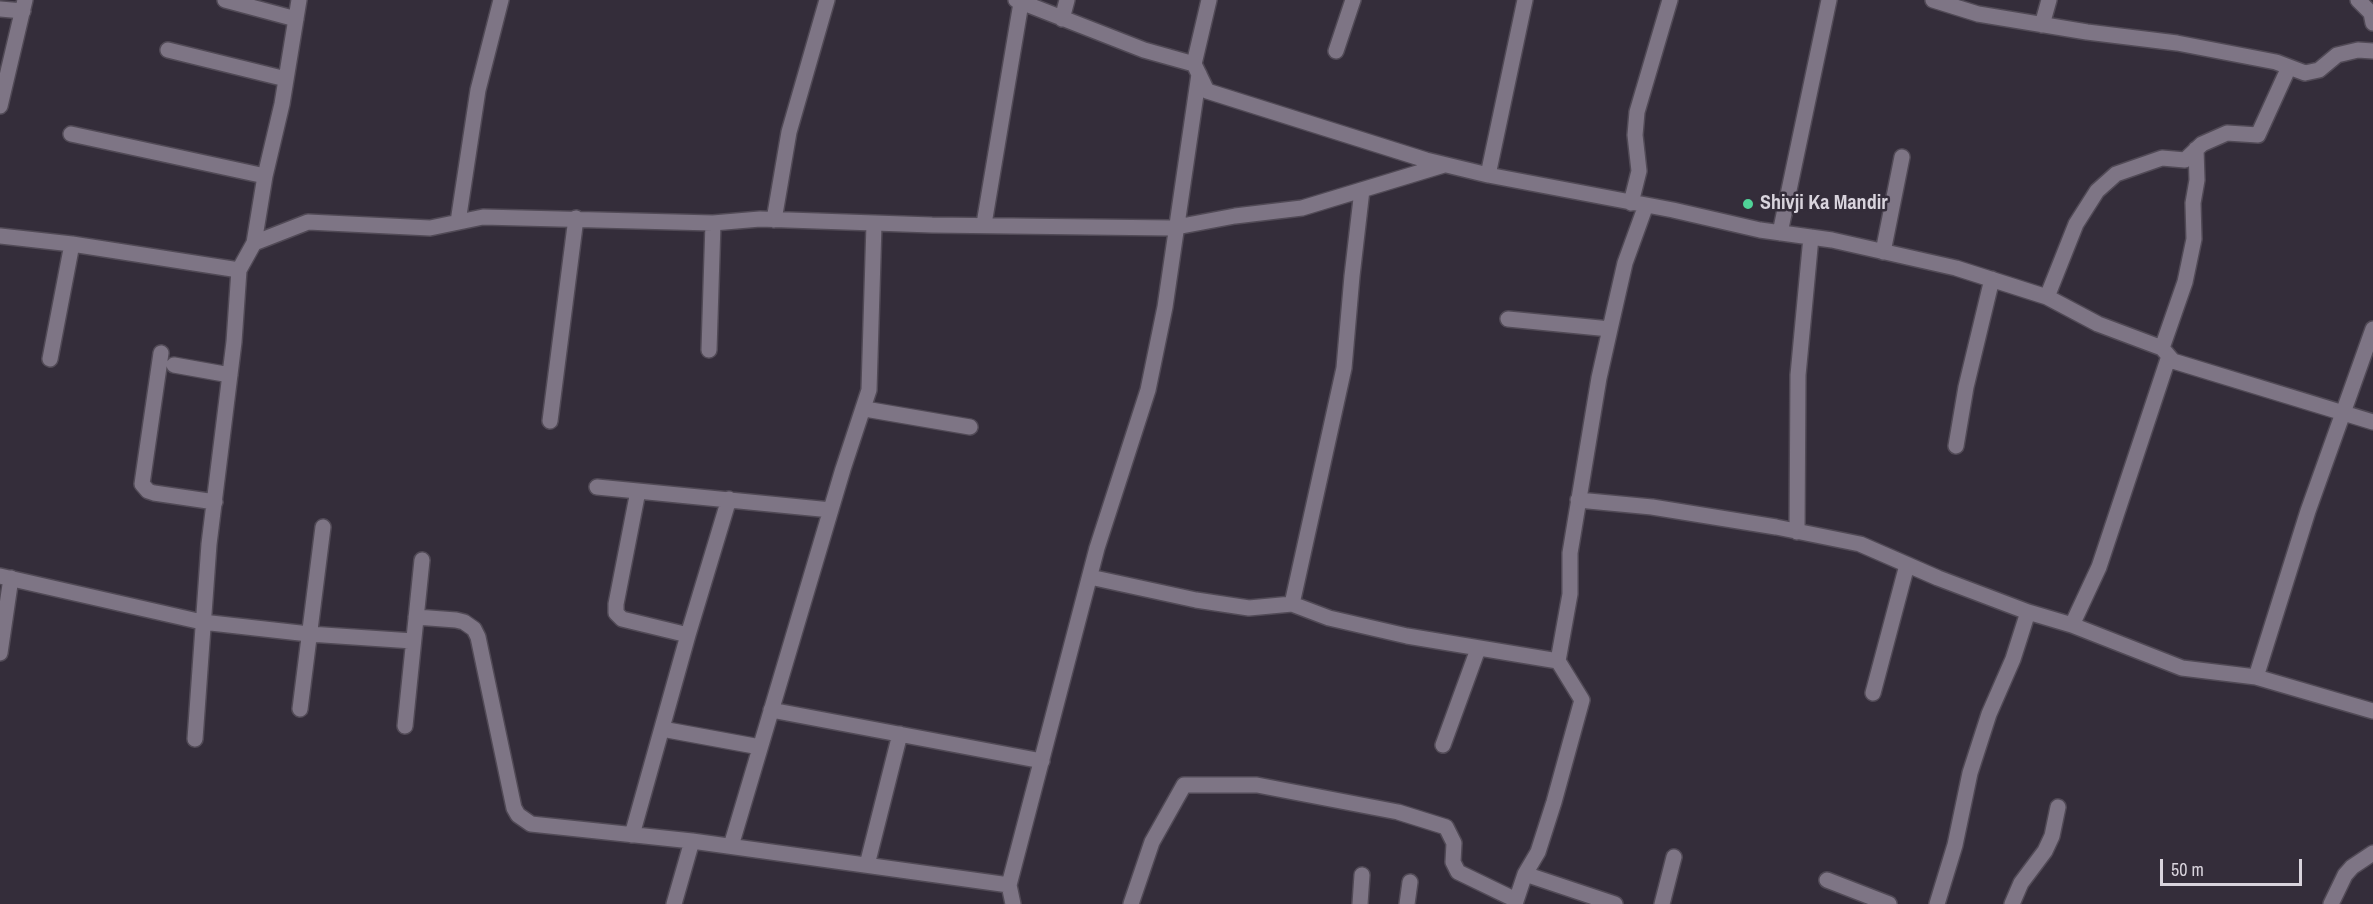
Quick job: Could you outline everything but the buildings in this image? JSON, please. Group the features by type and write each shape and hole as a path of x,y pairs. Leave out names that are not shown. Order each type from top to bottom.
{"street":[{"path":"225,0 296,19"},
{"path":"195,739 202,622 230,375 238,270 254,243 299,0"},
{"path":"458,222 478,90 501,0"},
{"path":"774,220 789,132 827,0"},
{"path":"1062,19 1068,0"},
{"path":"1013,904 1009,885 1090,577 1148,390 1165,307 1197,69 1209,0"},
{"path":"1336,51 1353,0"},
{"path":"1488,175 1525,0"},
{"path":"1131,904 1152,842 1184,785 1257,785 1398,812 1446,827 1454,843 1453,862 1458,872 1516,902 1525,874 1541,842 1582,700 1558,661 1570,594 1570,553 1610,329 1638,204 1639,171 1635,135 1637,112 1670,0"},
{"path":"1780,233 1829,0"},
{"path":"1932,0 1978,14 2042,26 2177,43 2276,62 2289,68 2312,73 2337,55 2358,50 2373,51"},
{"path":"2042,26 2049,0"},
{"path":"2358,0 2372,13 2373,23"},
{"path":"984,224 1018,1 1197,69 1207,91 1444,165 1956,268 2047,297 2098,324 2166,352 2173,361 2373,422"},
{"path":"0,9 24,5 0,106"},
{"path":"168,50 286,80"},
{"path":"2047,297 2076,224 2097,191 2116,174 2162,158 2185,160 2202,144 2227,133 2258,135 2289,68"},
{"path":"70,134 265,176"},
{"path":"2072,625 2099,567 2166,352 2185,282 2194,239 2196,149"},
{"path":"1883,252 1902,157"},
{"path":"254,243 308,222 430,228 483,217 713,223 774,220 1114,229 1177,227 1235,216 1302,208 1444,165"},
{"path":"1292,604 1344,368 1362,190"},
{"path":"550,421 576,218"},
{"path":"709,350 713,223"},
{"path":"731,846 831,510 865,409 871,368 874,224"},
{"path":"0,236 72,244 238,270"},
{"path":"1797,532 1798,375 1811,237"},
{"path":"50,359 72,244"},
{"path":"1956,446 1966,387 1992,279"},
{"path":"1508,319 1610,329"},
{"path":"2256,677 2308,511 2373,329"},
{"path":"161,353 142,484 148,491 154,493 214,502"},
{"path":"174,364 230,375"},
{"path":"865,409 970,427"},
{"path":"597,487 831,510"},
{"path":"638,491 616,613 622,619 688,636"},
{"path":"632,835 729,499"},
{"path":"1578,500 1652,507 1860,544 1907,565 2028,612 2072,625 2182,668 2256,677 2373,711"},
{"path":"300,710 323,527"},
{"path":"405,726 422,560"},
{"path":"1873,693 1907,565"},
{"path":"0,653 6,577 202,622 309,634 413,641"},
{"path":"1090,577 1196,600 1249,608 1292,604 1329,618 1407,636 1558,661"},
{"path":"1938,904 1955,845 1970,773 1989,714 2013,659 2028,612"},
{"path":"416,617 464,622 474,629 478,637 514,808 518,815 531,824 692,841 1009,885"},
{"path":"1443,745 1478,649"},
{"path":"771,710 1042,761"},
{"path":"662,729 760,747"},
{"path":"867,865 900,734"},
{"path":"2012,904 2022,883 2045,851 2052,836 2058,807"},
{"path":"674,904 692,841"},
{"path":"2331,904 2344,875 2373,853"},
{"path":"1662,904 1674,857"},
{"path":"1360,904 1362,874"},
{"path":"1525,874 1615,904"},
{"path":"1827,880 1889,904"},
{"path":"1407,904 1410,882"}],"place":[{"name":"Shivji Ka Mandir","path":"1748,204"}]}
